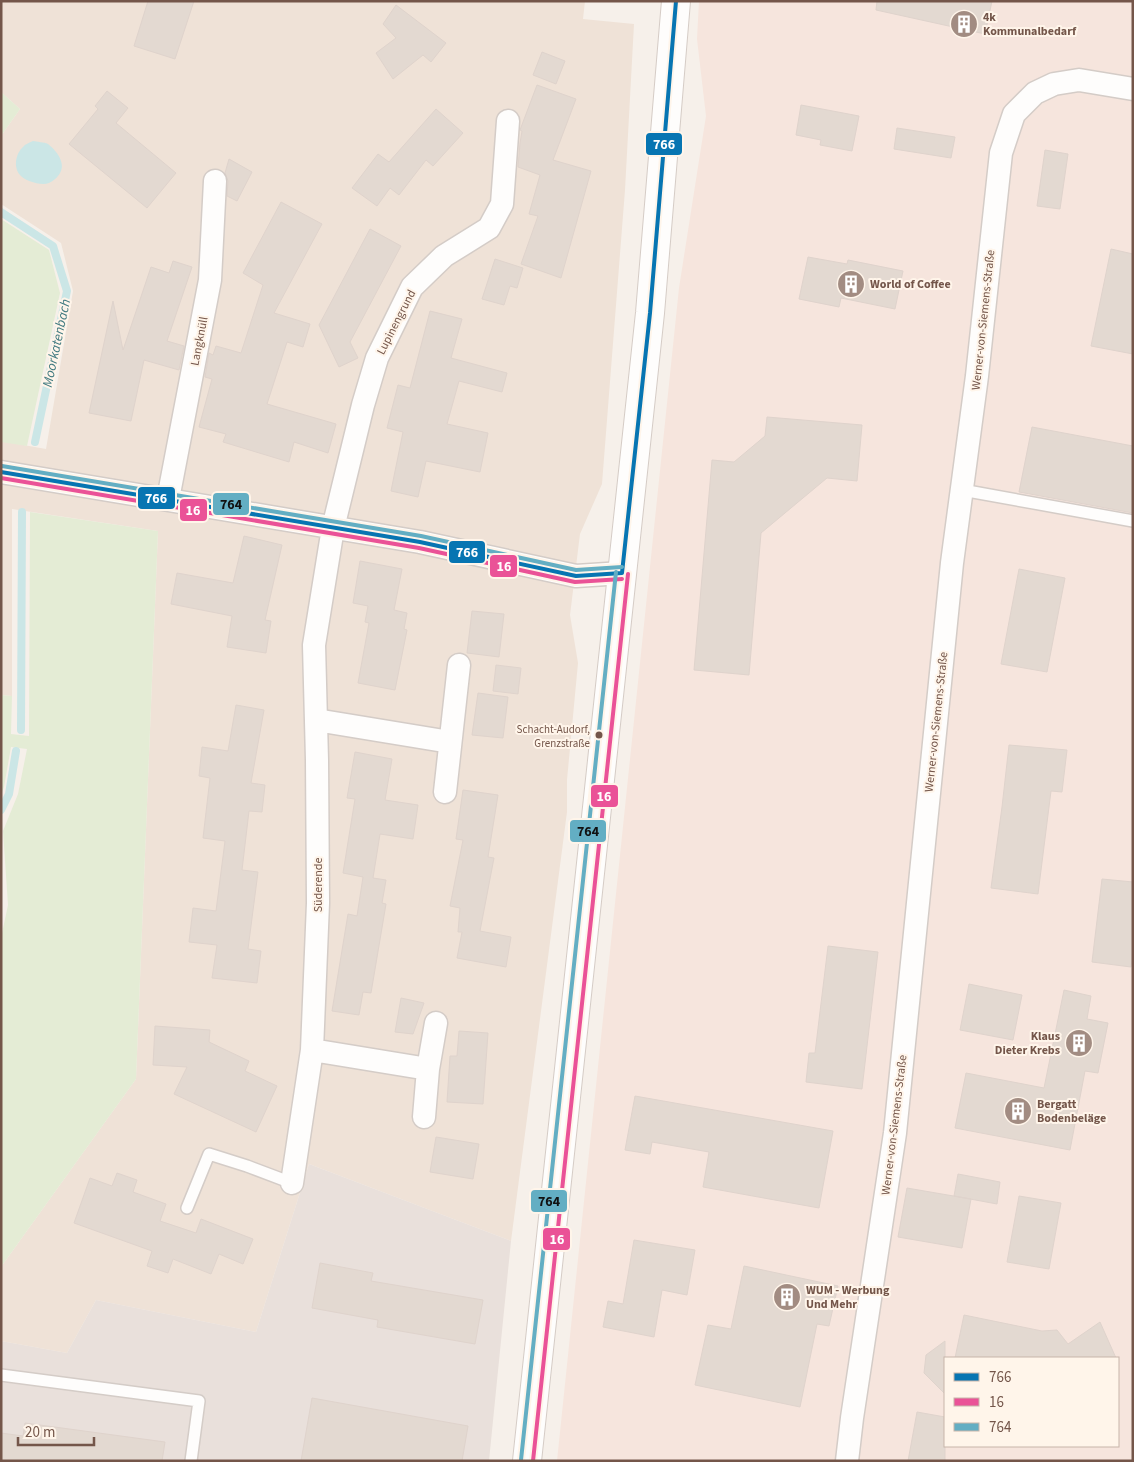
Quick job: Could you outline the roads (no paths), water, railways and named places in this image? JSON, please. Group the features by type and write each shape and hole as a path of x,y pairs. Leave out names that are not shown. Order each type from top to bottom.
{"street":[{"path":"527,1461 650,313 676,1"},
{"name":"Werner-von-Siemens-Straße","path":"847,1461 895,1133 952,564 978,366 1001,154 1014,114 1035,93 1054,84 1079,80 1133,89"},
{"name":"Lupinengrund","path":"332,528 363,405 377,358 412,287 444,256 489,228 502,204 508,121"},
{"name":"Langknüll","path":"168,499 210,280 216,181"},
{"path":"1,472 420,542 576,576 622,573"},
{"name":"Süderende","path":"292,1183 312,1050 318,902 314,645 332,528"},
{"path":"445,792 460,665"},
{"path":"316,720 450,742"},
{"path":"424,1116 428,1069 436,1023"},
{"path":"312,1050 428,1069"}],"lane":[{"path":"962,490 1133,521"},
{"path":"187,1208 209,1154 248,1166 292,1183"},
{"path":"1,1375 199,1401 191,1461"}],"water":[{"path":"33,141 48,144 55,150 62,163 61,172 49,183 42,184 29,181 18,172 16,160 19,153 25,145"}],"waterway":[{"name":"Moorkatenbach","path":"1,212 53,246 67,291 35,442"},
{"name":"Moorkatenbach","path":"21,730 22,512"},
{"name":"Moorkatenbach","path":"1,810 9,794 16,751"}],"place":[{"name":"4k Kommunalbedarf","path":"964,24"},
{"name":"World of Coffee","path":"851,284"},
{"name":"Schacht-Audorf, Grenzstraße","path":"599,735"},
{"name":"Klaus Dieter Krebs","path":"1079,1043"},
{"name":"Bergatt Bodenbeläge","path":"1018,1111"},
{"name":"WUM - Werbung Und Mehr","path":"787,1297"}]}
